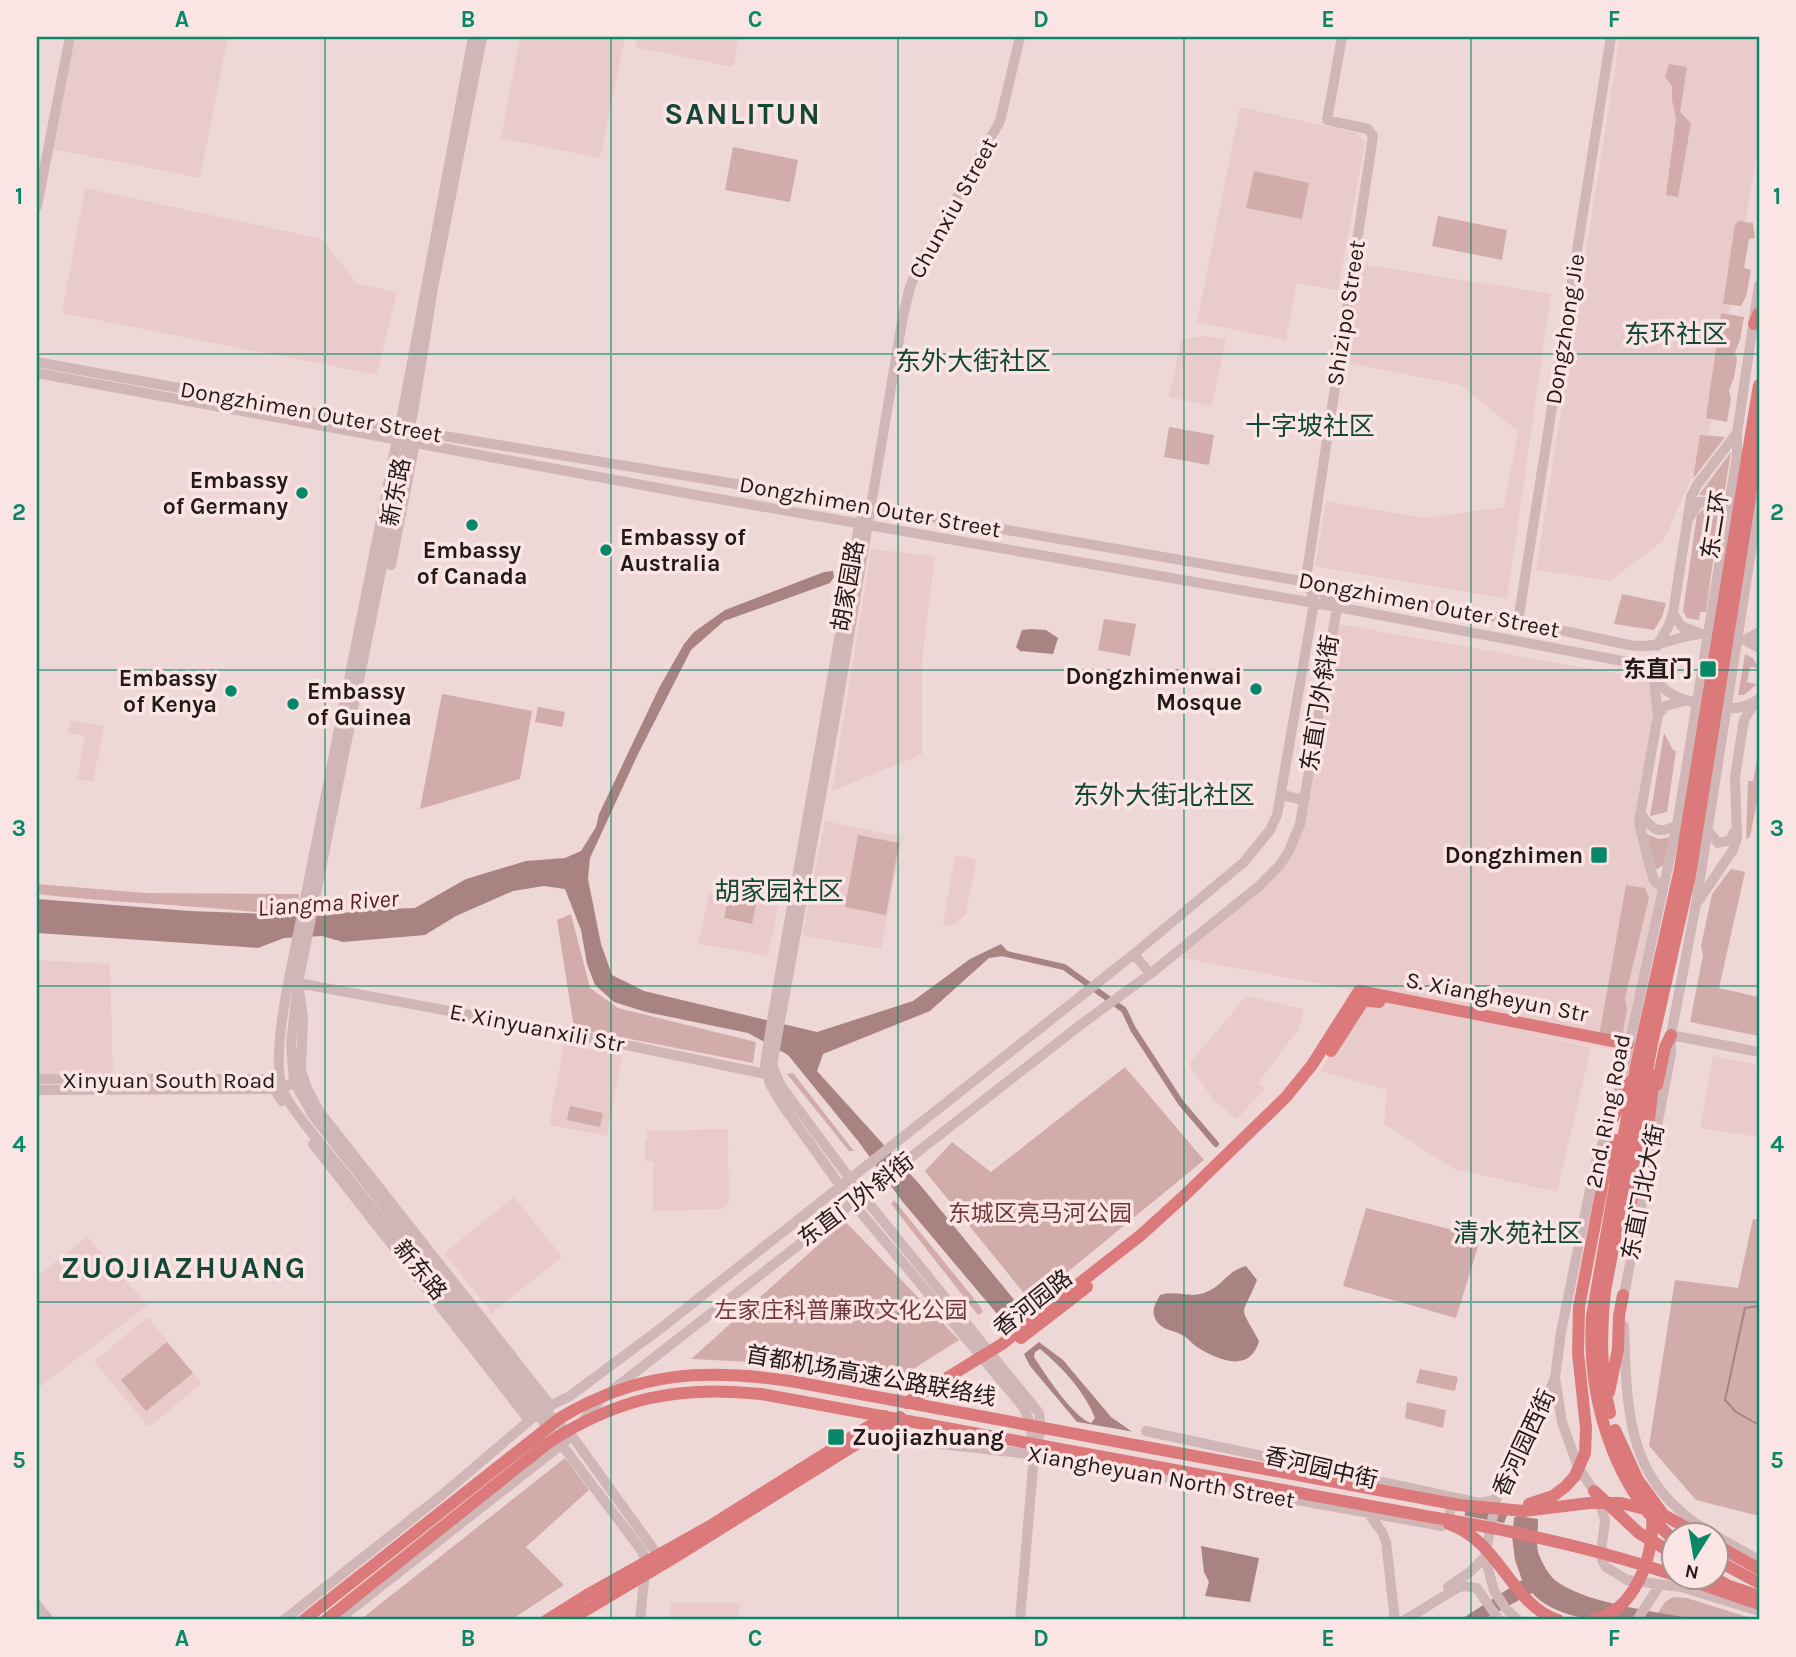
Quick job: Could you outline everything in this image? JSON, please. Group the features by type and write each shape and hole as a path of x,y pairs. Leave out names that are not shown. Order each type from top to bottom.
{"highway":[{"name":"2nd. Ring Road","path":"1660,1527 1618,1465 1605,1427 1595,1386 1591,1340 1595,1293 1636,1066 1680,869 1759,385"},
{"name":"2nd. Ring Road","path":"1669,1520 1638,1480 1611,1419 1606,1399 1601,1329 1605,1292 1664,989 1692,862 1759,441"},
{"path":"1649,1119 1664,989"},
{"name":"香河园路","path":"656,1560 869,1436 993,1354 1146,1241 1292,1101 1319,1069 1361,996 1627,1048"},
{"path":"1592,1620 1608,1614 1630,1593 1642,1576 1652,1545 1648,1496 1613,1407 1609,1328 1617,1263 1665,1047 1671,1035"},
{"path":"1613,1118 1636,1066"},
{"path":"1452,1503 1537,1503 1553,1496 1575,1476 1587,1443 1578,1353 1579,1307 1604,1177 1630,1098"},
{"path":"1606,1399 1618,1349 1623,1294"},
{"name":"香河园路","path":"656,1560 993,1354"},
{"name":"首都机场高速公路联络线","path":"326,1620 388,1562 536,1436 587,1402 654,1380 701,1374 727,1373 796,1382 1452,1503"},
{"name":"首都机场高速公路联络线","path":"304,1620 388,1562 548,1443 575,1427 611,1408 644,1398 706,1391 761,1394 1425,1517"},
{"path":"1594,1491 1639,1533 1660,1546"},
{"path":"1452,1503 1524,1511 1589,1503 1621,1503 1676,1520"},
{"path":"1657,1507 1682,1520"},
{"path":"1425,1517 1548,1538 1599,1551 1660,1581"},
{"path":"1425,1517 1456,1527 1472,1537 1498,1561 1537,1611 1558,1620"},
{"path":"1730,1553 1759,1569"},
{"path":"569,1620 644,1576 656,1560"},
{"path":"547,1620 656,1560"},
{"path":"1730,1569 1759,1583"},
{"path":"1730,1580 1759,1596"},
{"path":"1730,1586 1759,1596"},
{"path":"1696,1590 1759,1604"}],"main road":[{"path":"37,206 70,37"},
{"name":"新东路","path":"391,565 405,436 473,37"},
{"name":"新东路","path":"299,950 405,436 482,37"},
{"name":"Chunxiu Street","path":"869,506 910,286 922,259 1000,121 1020,37"},
{"name":"Shizipo Street","path":"1307,582 1373,136 1368,129 1327,120 1342,37"},
{"name":"Dongzhong Jie","path":"1518,621 1611,37"},
{"name":"东直门北大街","path":"1660,1583 1628,1580 1606,1567 1601,1552 1605,1521 1594,1491 1578,1467 1562,1422 1555,1378 1561,1332 1597,1157 1613,1118 1678,825 1737,455 1737,433 1759,285"},
{"name":"Dongzhimen Outer Street","path":"37,362 405,436 863,523 1337,607 1633,663 1646,670 1654,680 1677,697 1735,709"},
{"name":"Dongzhimen Outer Street","path":"37,373 405,436 869,506 1307,582 1518,621 1629,645 1657,646 1685,635 1701,634"},
{"path":"1657,646 1673,613 1688,507 1697,485 1737,433"},
{"path":"1687,523 1693,509 1699,502 1706,500 1721,506 1727,517"},
{"name":"东直门北大街","path":"1691,1520 1664,1497 1637,1451 1630,1424 1623,1294 1671,1054 1671,1035 1696,905 1759,500"},
{"name":"胡家园路","path":"770,1069 777,1015 836,713 863,523 869,506"},
{"path":"284,1620 442,1494 539,1412 569,1396 660,1329 1104,978 1256,849 1274,822 1282,795 1314,603 1307,582"},
{"path":"1307,582 1337,607"},
{"name":"东直门外斜街","path":"338,1620 562,1445 601,1399 1259,887 1279,866 1297,834 1337,607"},
{"path":"1673,613 1681,626 1701,634 1745,640 1759,648"},
{"path":"1745,640 1759,631"},
{"path":"1654,680 1658,715 1641,814 1641,832 1654,880 1662,888"},
{"path":"1658,715 1665,706 1689,700"},
{"path":"1744,720 1735,709 1757,701"},
{"path":"1696,905 1733,850 1737,838 1735,777 1744,720 1757,701"},
{"path":"1282,795 1304,800"},
{"path":"1641,814 1654,830 1661,832 1678,825"},
{"path":"1707,830 1718,843 1725,843 1734,835 1736,821"},
{"path":"299,950 292,1043 295,1082 314,1117 539,1412 572,1436 656,1560"},
{"path":"278,1084 279,1044 299,950"},
{"path":"1134,954 1150,974"},
{"path":"298,983 303,1018 301,1070 319,1111 539,1412"},
{"name":"E. Xinyuanxili Str","path":"298,983 770,1069"},
{"path":"1671,1035 1759,1052"},
{"path":"770,1069 846,1181 862,1195 993,1354 1024,1409 1030,1423 1034,1455 1020,1620"},
{"name":"Xinyuan South Road","path":"37,1079 278,1084"},
{"name":"Xinyuan South Road","path":"37,1090 295,1082"},
{"name":"新东路","path":"278,1084 321,1145 539,1412 642,1551 656,1560"},
{"path":"846,1181 852,1202 993,1354"},
{"name":"香河园西街","path":"1518,1620 1506,1609 1494,1591 1485,1557 1494,1510 1505,1477 1529,1441 1555,1378"},
{"name":"香河园中街","path":"1146,1431 1452,1503 1480,1503 1494,1510"},
{"name":"Xiangheyuan North Street","path":"869,1436 1034,1455 1442,1527 1447,1522 1452,1503"},
{"path":"1368,1513 1386,1542 1395,1620 1471,1572 1485,1557"},
{"name":"东直门北大街","path":"1730,1545 1759,1560"},
{"path":"640,1620 644,1576"},
{"path":"1405,1620 1463,1586 1477,1588 1497,1619"},
{"path":"1637,1620 1660,1590"},
{"path":"1643,1620 1661,1590"},
{"path":"1691,1590 1759,1611"},
{"path":"37,1605 49,1620"}],"shaded area":[{"path":"76,37 228,37 200,178 47,148"},
{"path":"520,37 625,37 600,158 501,138"},
{"path":"637,37 739,37 733,67 635,47"},
{"path":"1620,37 1759,37 1759,142 1708,440 1664,540 1610,581 1536,570"},
{"path":"1240,107 1357,133 1365,143 1338,290 1296,283 1286,340 1197,322"},
{"path":"85,188 322,239 357,284 397,292 377,375 62,313"},
{"path":"1360,264 1551,294 1507,599 1315,566 1326,501 1425,518 1504,507 1518,431 1460,385 1342,362"},
{"path":"1203,336 1226,340 1212,406 1169,397 1181,340"},
{"path":"871,549 935,556 922,661 922,754 832,791"},
{"path":"833,571 834,577 830,583 724,621 691,650 638,754 590,858 588,879 601,944 612,975 644,991 817,1032 913,1001 970,959 1001,944 1011,955 989,958 930,1011 823,1054 817,1071 921,1186 1016,1302 998,1315 902,1201 858,1141 788,1055 748,1033 646,1012 614,1002 595,985 587,964 581,930 565,889 544,886 513,891 456,916 425,935 343,942 322,936 284,938 258,948 37,933 37,899 190,911 323,916 364,910 415,908 466,879 526,861 565,858 581,851 596,827 599,814 659,688 684,644 694,632 725,610 824,572"},
{"path":"1333,623 1654,680 1657,693 1639,822 1662,888 1626,1052 1490,1026 1591,1047 1557,1192 1454,1169 1384,1124 1387,1090 1320,1071 1364,1000 1359,991 1171,956 1259,886 1297,834"},
{"path":"1022,630 1046,630 1058,638 1053,654 1020,651 1016,647"},
{"path":"71,720 104,726 93,782 77,779 85,736 68,733"},
{"path":"825,821 902,837 881,949 802,935"},
{"path":"955,855 976,859 966,914 951,927 943,925"},
{"path":"709,893 778,906 768,956 698,944"},
{"path":"37,960 110,964 113,1074 37,1075"},
{"path":"1246,996 1304,1009 1298,1030 1258,1083 1265,1088 1237,1119 1214,1101 1189,1064"},
{"path":"564,1044 622,1055 607,1136 549,1125"},
{"path":"1713,1056 1759,1065 1759,1137 1700,1128"},
{"path":"728,1129 729,1204 721,1209 653,1211 653,1162 645,1161 647,1131"},
{"path":"514,1197 562,1257 492,1313 444,1253"},
{"path":"87,1237 148,1305 37,1389 37,1276"},
{"path":"1246,1266 1257,1280 1244,1311 1259,1341 1248,1358 1241,1361 1223,1360 1197,1347 1184,1336 1162,1327 1156,1320 1154,1310 1160,1295 1204,1293"},
{"path":"147,1317 202,1383 149,1427 94,1362"},
{"path":"1039,1342 1063,1360 1111,1417 1151,1445 1508,1513 1504,1523 1137,1454 1077,1422 1030,1366 1024,1354","holes":["1040,1349 1065,1372 1085,1398 1095,1418 1091,1423 1076,1413 1052,1384 1034,1357 1035,1352"]},
{"path":"1517,1516 1538,1519 1538,1552 1546,1569 1559,1583 1588,1597 1607,1602 1700,1620 1635,1622 1588,1619 1567,1614 1532,1593 1483,1620 1460,1620 1522,1580 1515,1560 1512,1536 1514,1518"},
{"path":"1201,1546 1259,1558 1250,1602 1205,1596 1209,1582 1204,1572"},
{"path":"671,1603 740,1603 738,1620 669,1620"}],"green space":[{"path":"1669,64 1687,67 1680,112 1691,123 1678,197 1666,195 1676,119 1672,86 1665,77"},
{"path":"733,147 798,160 790,202 725,190"},
{"path":"1254,171 1309,183 1302,219 1246,208"},
{"path":"1438,216 1507,230 1502,260 1432,246"},
{"path":"1739,221 1753,223 1755,238 1749,239 1744,268 1751,270 1746,297 1741,306 1723,304 1735,224"},
{"path":"1721,313 1744,317 1735,352 1737,359 1729,390 1731,399 1727,422 1706,418"},
{"path":"1169,427 1214,435 1209,465 1164,457"},
{"path":"1700,435 1725,437 1693,479"},
{"path":"1731,452 1723,501 1715,496 1699,495"},
{"path":"1703,509 1716,513 1719,519 1706,612 1700,612 1699,620 1687,618 1683,611 1697,515"},
{"path":"1622,594 1666,603 1654,630 1614,624"},
{"path":"1104,619 1136,624 1130,656 1098,650"},
{"path":"1745,654 1753,658 1759,668 1750,667 1747,682 1757,684 1744,695 1738,695"},
{"path":"442,694 532,711 520,779 420,809"},
{"path":"538,707 565,712 562,727 535,722"},
{"path":"1664,733 1676,751 1667,812 1650,816"},
{"path":"1759,756 1759,792 1750,837 1746,839 1748,781 1753,781"},
{"path":"1646,834 1659,839 1671,837 1666,863 1657,869 1652,865"},
{"path":"858,835 899,843 886,915 845,907"},
{"path":"1731,869 1745,872 1719,988 1759,997 1759,1036 1690,1022 1712,894"},
{"path":"37,884 146,893 299,894 297,917 37,894"},
{"path":"1626,885 1645,888 1649,898 1625,998 1627,1009 1622,1038 1599,1036"},
{"path":"728,899 756,904 752,924 724,918"},
{"path":"571,914 590,988 618,1008 756,1042 753,1063 574,1028 557,920"},
{"name":"东城区亮马河公园","path":"1125,1067 1204,1160 1031,1302 925,1171 952,1142 991,1172"},
{"path":"793,1073 854,1151 849,1151 787,1074"},
{"path":"570,1106 603,1113 600,1127 567,1120"},
{"path":"894,1200 983,1312 978,1315 891,1204"},
{"path":"1366,1208 1481,1237 1456,1318 1343,1286"},
{"path":"1753,1219 1759,1220 1759,1516 1696,1500 1649,1446 1675,1280 1738,1288"},
{"name":"左家庄科普廉政文化公园","path":"845,1221 959,1340 888,1385 772,1363 691,1359"},
{"path":"167,1342 193,1373 146,1411 121,1380"},
{"path":"1420,1369 1458,1377 1455,1391 1416,1383"},
{"path":"1407,1402 1446,1410 1443,1428 1405,1418"},
{"path":"565,1458 589,1490 526,1547 564,1585 511,1620 360,1620"},
{"path":"1673,1597 1687,1598 1757,1620 1653,1620 1665,1602"}],"pier":[{"path":"1072,1421 1140,1433 1152,1442 1467,1501 1464,1519 1136,1457"}],"waterway":[{"path":"1002,953 1064,967 1124,1010 1133,1029 1181,1103 1216,1144"},
{"path":"1759,1306 1745,1308 1725,1400 1736,1412 1759,1425"}],"place":[{"name":"Embassy of Germany","path":"302,493"},
{"name":"Embassy of Canada","path":"472,525"},
{"name":"Embassy of Australia","path":"606,550"},
{"name":"东直门","path":"1708,669"},
{"name":"Dongzhimenwai Mosque","path":"1256,689"},
{"name":"Embassy of Kenya","path":"231,691"},
{"name":"Embassy of Guinea","path":"293,704"},
{"name":"Dongzhimen","path":"1599,855"},
{"name":"Zuojiazhuang","path":"836,1437"}],"district":[{"name":"SANLITUN","path":"743,114"},
{"name":"东环社区","path":"1676,334"},
{"name":"东外大街社区","path":"973,361"},
{"name":"十字坡社区","path":"1310,426"},
{"name":"东外大街北社区","path":"1164,795"},
{"name":"胡家园社区","path":"779,891"},
{"name":"清水苑社区","path":"1518,1233"},
{"name":"ZUOJIAZHUANG","path":"184,1268"}],"water label":[{"name":"Liangma River","path":"328,903"}]}
